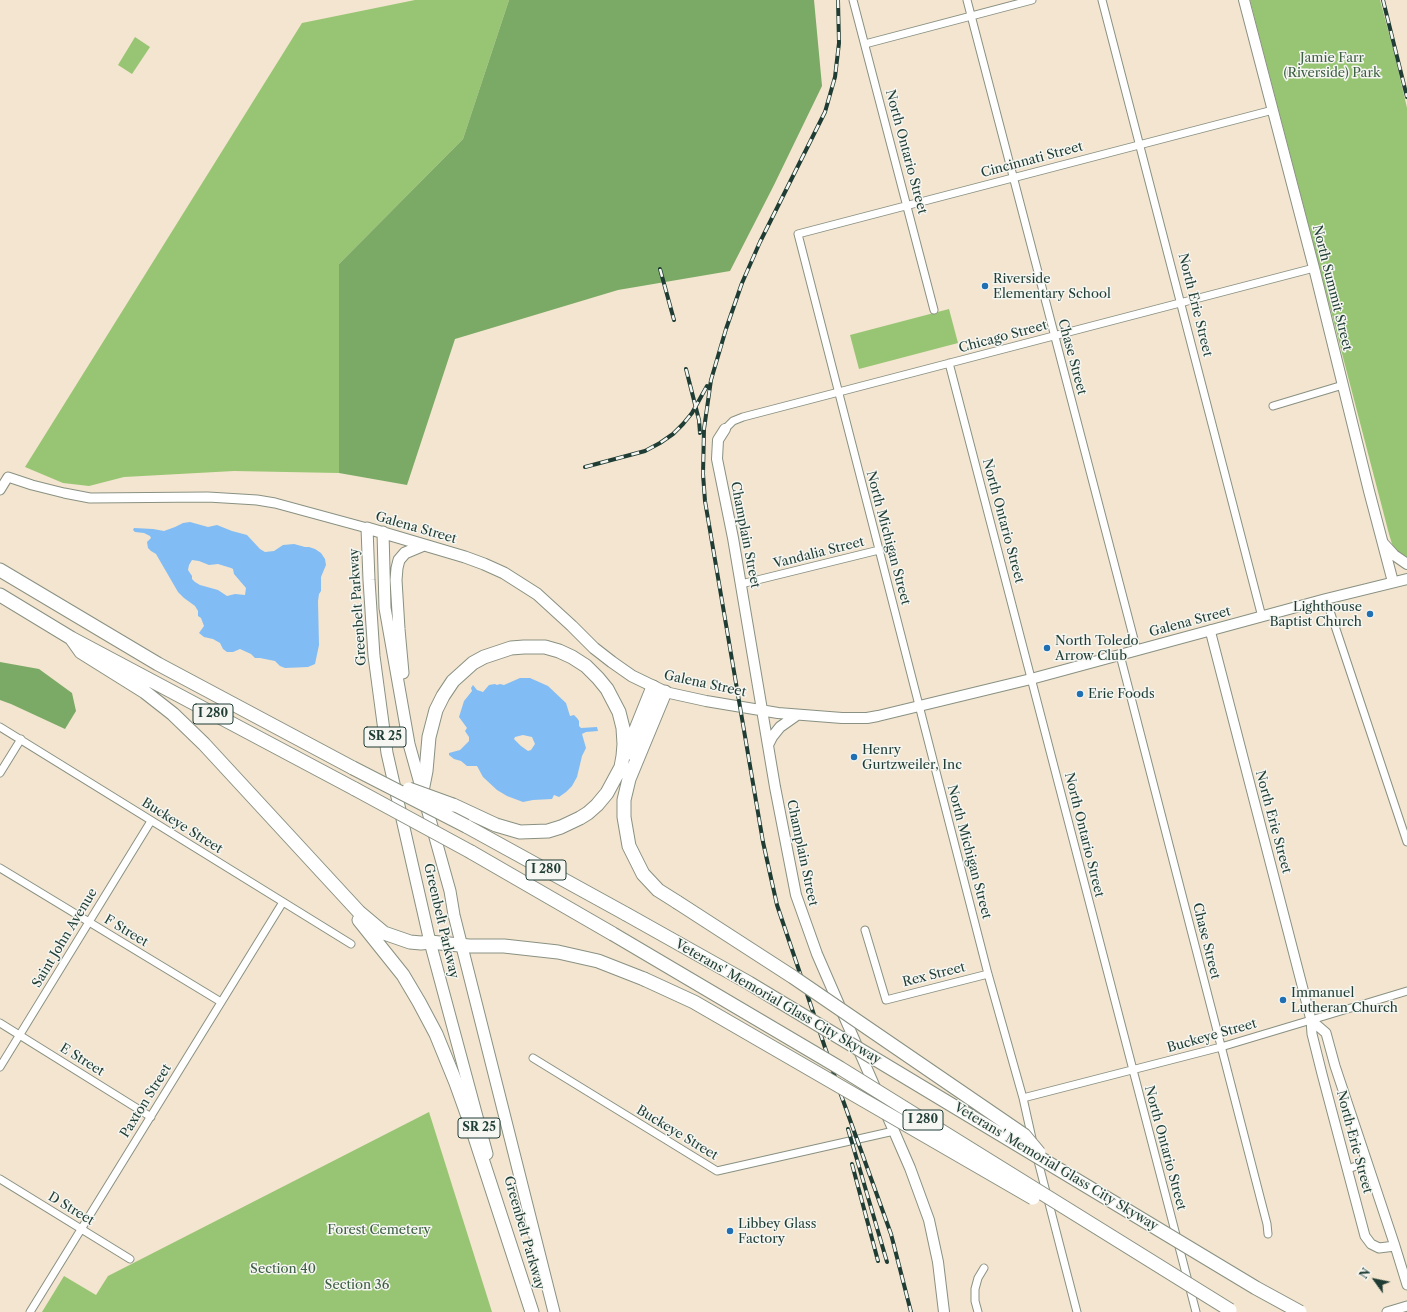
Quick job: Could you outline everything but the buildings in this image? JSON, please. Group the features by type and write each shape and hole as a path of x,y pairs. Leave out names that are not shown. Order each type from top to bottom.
{"highway":[{"name":"I 280","path":"0,570 158,664 353,768"},
{"name":"I 280","path":"0,595 71,638"},
{"path":"71,638 81,652 145,692 173,714 204,744 320,872 359,912 384,933 410,942 430,942 462,946 504,946 558,952 598,961 644,979 694,1002 1232,1311"},
{"name":"Veterans' Memorial Glass City Skyway","path":"71,638 471,852 613,934 840,1068 1232,1311"},
{"path":"422,791 432,723 436,710 449,687 462,673 484,657 518,647 545,647 559,651 586,666 607,688 621,720 624,744 621,767"},
{"path":"353,768 453,806 508,829 520,832 548,831 572,823 588,813 607,794 659,689"},
{"path":"659,689 626,790 624,817 629,846 643,874 658,890 793,977 1024,1135 1046,1162"},
{"name":"Veterans' Memorial Glass City Skyway","path":"353,768 466,826 749,983 1249,1284 1300,1312"},
{"path":"320,872 403,975 436,1034 470,1122 532,1312"}],"main road":[{"name":"North Summit Street","path":"1244,0 1314,268 1381,540 1393,582"},
{"name":"Champlain Street","path":"725,429 718,440 717,459 741,584 768,745 796,895 817,954 910,1168 929,1220 938,1262 944,1312"},
{"name":"Galena Street","path":"367,528 484,564 504,573 520,582 552,608 594,648 612,662 632,676 659,689 706,701 797,715 867,718 1137,651 1326,599 1407,579"},
{"name":"Greenbelt Parkway","path":"367,528 374,656 387,753 430,942 476,1118 532,1312"},
{"name":"Greenbelt Parkway","path":"383,532 385,608 409,744 450,891 454,915 554,1312"},
{"path":"1381,540 1394,555 1407,564"},
{"path":"409,744 396,580 399,560 405,553 424,545"},
{"path":"768,745 780,727 797,715"}],"street":[{"name":"North Ontario Street","path":"854,0 934,310"},
{"name":"Chase Street","path":"967,0 1137,651"},
{"path":"865,44 1032,0"},
{"name":"North Erie Street","path":"1102,0 1262,617"},
{"name":"Cincinnati Street","path":"798,234 1273,110"},
{"name":"North Michigan Street","path":"798,234 988,974 1022,1098 1077,1312"},
{"name":"Chicago Street","path":"725,429 733,421 743,417 838,391 1181,304 1314,268"},
{"name":"North Ontario Street","path":"949,363 1132,1071 1196,1312"},
{"path":"1273,406 1343,385"},
{"name":"Galena Street","path":"0,490 8,477 32,485 90,498 208,497 257,500 367,528"},
{"name":"Vandalia Street","path":"741,584 879,550"},
{"path":"1326,599 1407,842"},
{"name":"North Erie Street","path":"1210,630 1311,1020 1314,1040 1365,1236 1371,1244 1379,1248 1395,1246"},
{"name":"Chase Street","path":"1120,655 1267,1224 1268,1234"},
{"name":"Buckeye Street","path":"0,727 351,944"},
{"path":"0,773 21,740"},
{"name":"Saint John Avenue","path":"0,1067 151,821"},
{"name":"F Street","path":"0,868 221,1002"},
{"name":"Paxton Street","path":"30,1312 283,902"},
{"name":"Rex Street","path":"866,930 886,1000 988,974"},
{"name":"Buckeye Street","path":"1022,1098 1221,1047 1407,990"},
{"name":"North Erie Street","path":"1311,1020 1326,1033 1335,1066 1407,1286"},
{"name":"E Street","path":"0,1023 151,1117"},
{"name":"Buckeye Street","path":"532,1058 717,1171 892,1127"},
{"path":"1348,1170 1367,1162"},
{"name":"D Street","path":"0,1179 130,1259"},
{"path":"978,1312 974,1289 984,1268"},
{"path":"1387,1312 1407,1306"}],"green space":[{"path":"415,0 509,0 463,139 339,264 339,473 234,471 124,477 89,486 63,483 25,467 302,23"},
{"path":"509,0 814,0 822,86 730,271 618,290 455,339 407,485 339,473 339,264 463,139"},
{"name":"Jamie Farr (Riverside) Park","path":"1250,0 1380,0 1407,108 1407,560 1397,552 1392,544 1389,534"},
{"path":"135,37 150,47 132,74 118,65"},
{"path":"949,309 958,343 859,369 850,335"},
{"path":"0,662 39,669 72,693 76,711 65,729 0,700"},
{"name":"Forest Cemetery","path":"429,1112 492,1312 42,1312 64,1276 96,1295 108,1276"}],"water":[{"path":"190,522 208,527 217,525 247,535 260,549 265,552 274,551 283,545 294,544 315,549 321,553 325,559 326,565 321,577 321,591 318,601 319,645 315,664 308,667 285,668 280,666 275,661 255,658 251,654 240,649 233,652 227,652 223,649 220,643 213,639 204,637 199,633 204,626 201,618 198,616 198,611 195,606 178,592 156,554 148,548 147,542 151,538 150,536 144,533 135,532 133,530 134,528 164,531 183,523","holes":["192,560 209,565 218,564 233,569 234,574 246,588 245,595 235,594 227,596 218,590 195,582 188,570"]},
{"path":"520,678 530,678 548,686 566,703 570,716 574,715 577,718 581,728 597,727 598,731 586,732 582,734 586,748 582,756 577,777 572,786 559,797 554,795 552,799 523,802 507,796 497,790 483,777 477,766 467,766 449,755 449,753 460,750 469,741 469,737 465,731 467,728 459,717 464,701 472,691 471,688 473,685 477,690 483,692 489,685 504,685","holes":["523,735 532,737 535,744 531,750 528,751 514,739 515,737"]}],"railway":[{"path":"838,0 839,43 835,77 825,112 760,242 742,283 726,329 711,380 704,429 703,474 705,501 763,842 777,905 840,1092 891,1234 911,1312"},
{"path":"1383,0 1407,97"},
{"path":"660,269 674,320"},
{"path":"686,369 699,420 700,433"},
{"path":"585,467 645,451 660,443 673,434 683,424 692,413 707,386"},
{"path":"848,1129 887,1262"},
{"path":"852,1164 878,1261"}],"place":[{"name":"Riverside Elementary School","path":"985,286"},
{"name":"Lighthouse Baptist Church","path":"1370,614"},
{"name":"North Toledo Arrow Club","path":"1047,648"},
{"name":"Erie Foods","path":"1080,694"},
{"name":"Henry Gurtzweiler, Inc","path":"854,757"},
{"name":"Immanuel Lutheran Church","path":"1283,1000"},
{"name":"Libbey Glass Factory","path":"730,1231"}],"park label":[{"name":"Section 40","path":"283,1269"},
{"name":"Section 36","path":"357,1285"}]}
